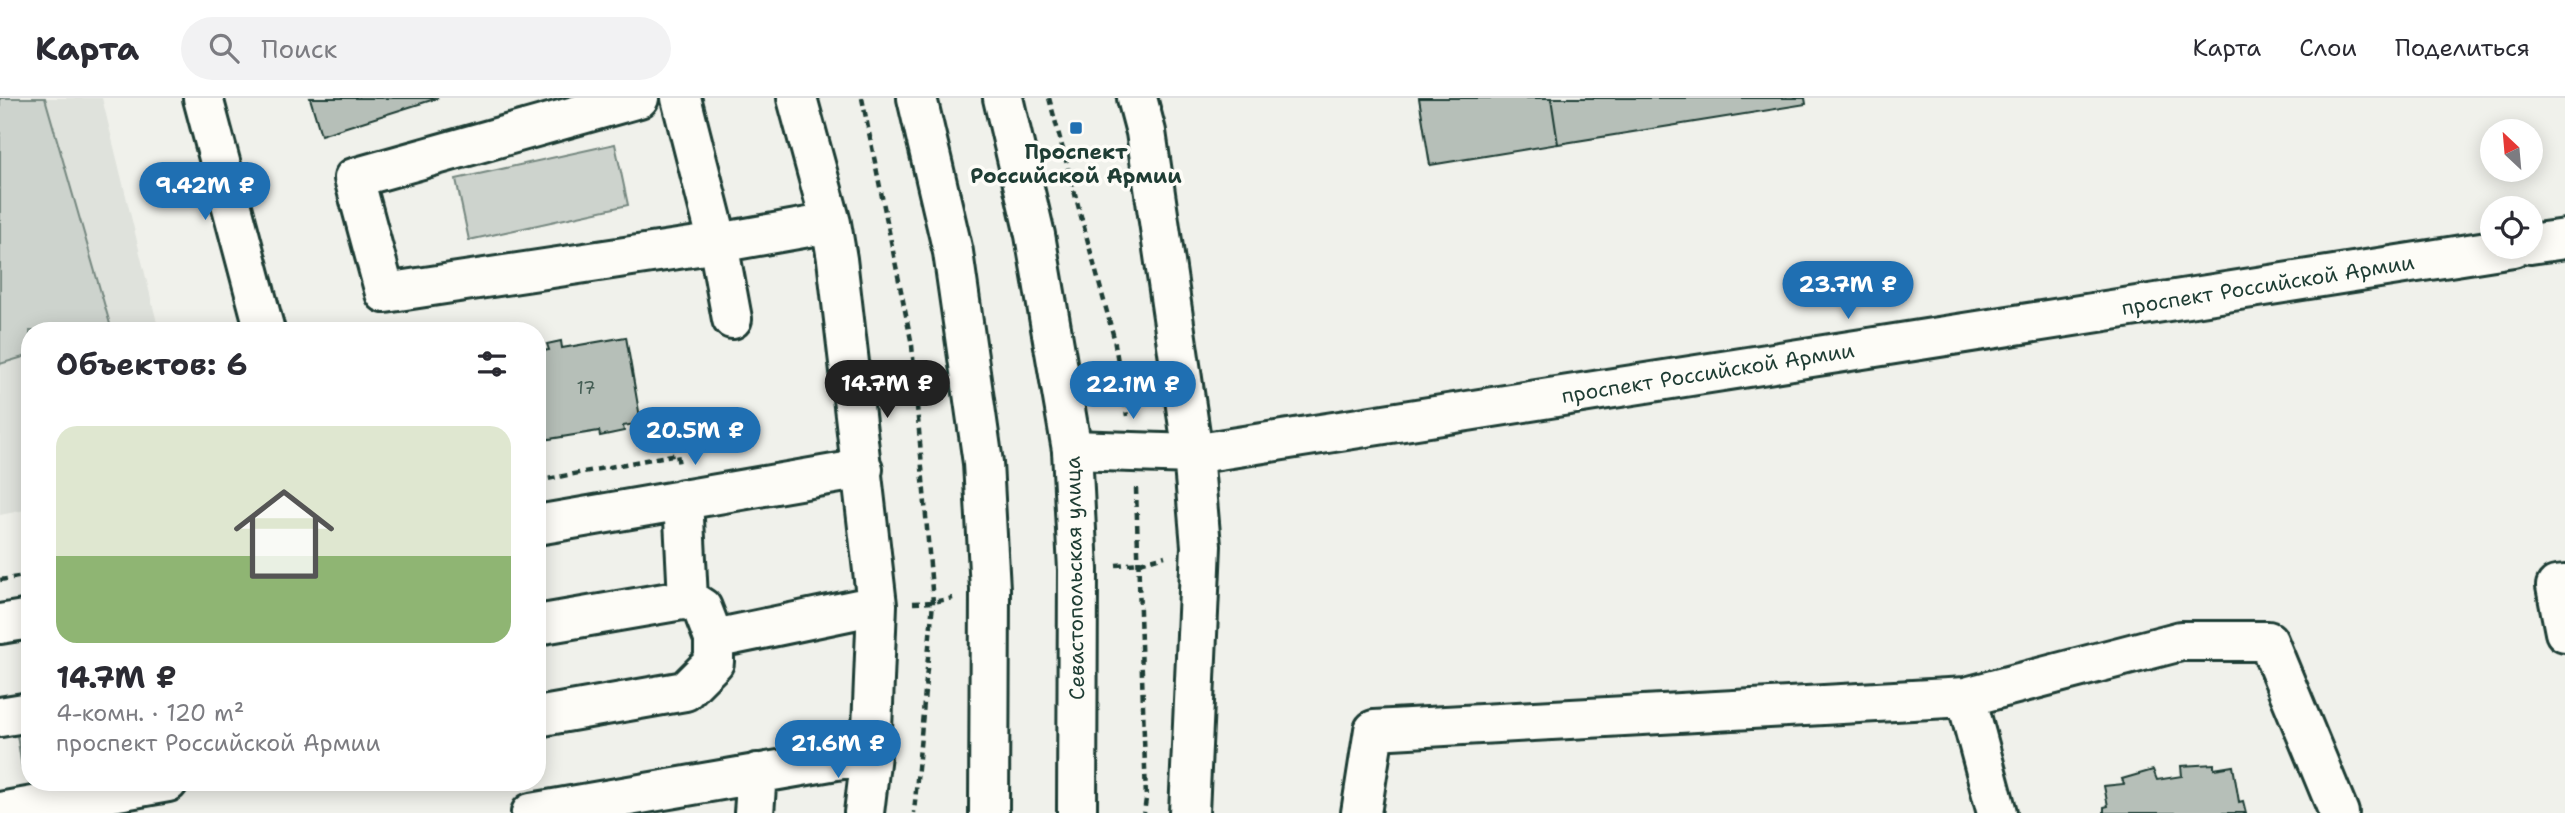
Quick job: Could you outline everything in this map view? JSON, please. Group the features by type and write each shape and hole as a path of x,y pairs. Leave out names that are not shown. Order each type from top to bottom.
{"street":[{"path":"203,98 263,322"},
{"path":"639,98 354,178 385,293 718,243 831,223"},
{"path":"681,98 718,243 732,319"},
{"path":"797,98 831,223 837,258 877,605 871,754 864,813"},
{"path":"917,98 953,252 983,463 990,589 989,813"},
{"name":"Севастопольская улица","path":"1003,98 1035,236 1072,450 1078,570 1077,813"},
{"path":"1137,98 1146,132 1193,454 1201,546 1189,813"},
{"path":"2543,242 2565,239"},
{"name":"проспект Российской Армии","path":"1072,450 1193,454 2480,252"},
{"path":"546,524 863,469"},
{"path":"683,499 688,599"},
{"path":"2565,585 2556,586 2565,632"},
{"path":"546,623 688,599 702,608 714,639 714,662 685,691 546,715"},
{"path":"714,639 877,605"},
{"path":"0,624 21,620"},
{"path":"1361,813 1374,730 1966,697 2181,641 2268,641 2339,813"},
{"path":"1966,697 1997,813"},
{"path":"0,717 21,714"},
{"path":"531,813 871,754"},
{"path":"754,813 757,773"},
{"path":"0,812 61,792"}],"path":[{"path":"862,98 912,345 933,602 914,813"},
{"path":"0,580 21,576"}],"shaded area":[{"path":"0,98 102,98 157,322 21,322 21,511 0,515"},
{"path":"0,98 45,98 109,322 21,322 21,358 0,364"},
{"path":"615,144 628,205 469,240 456,179"},
{"path":"21,727 21,761 16,728"}],"building":[{"path":"310,98 438,98 321,135"},
{"path":"1419,98 1551,98 1558,144 1430,165"},
{"path":"1551,98 1805,98 1806,104 1558,144"},
{"path":"626,337 641,423 623,426 624,431 600,436 599,431 546,440 547,344 561,341 562,348"},
{"path":"2214,764 2214,769 2233,766 2239,802 2243,801 2246,813 2104,813 2104,807 2108,806 2104,786 2124,784 2122,779 2153,770 2157,780 2182,776 2181,766"}],"place":[{"name":"Проспект Российской Армии","path":"1076,128"}]}
